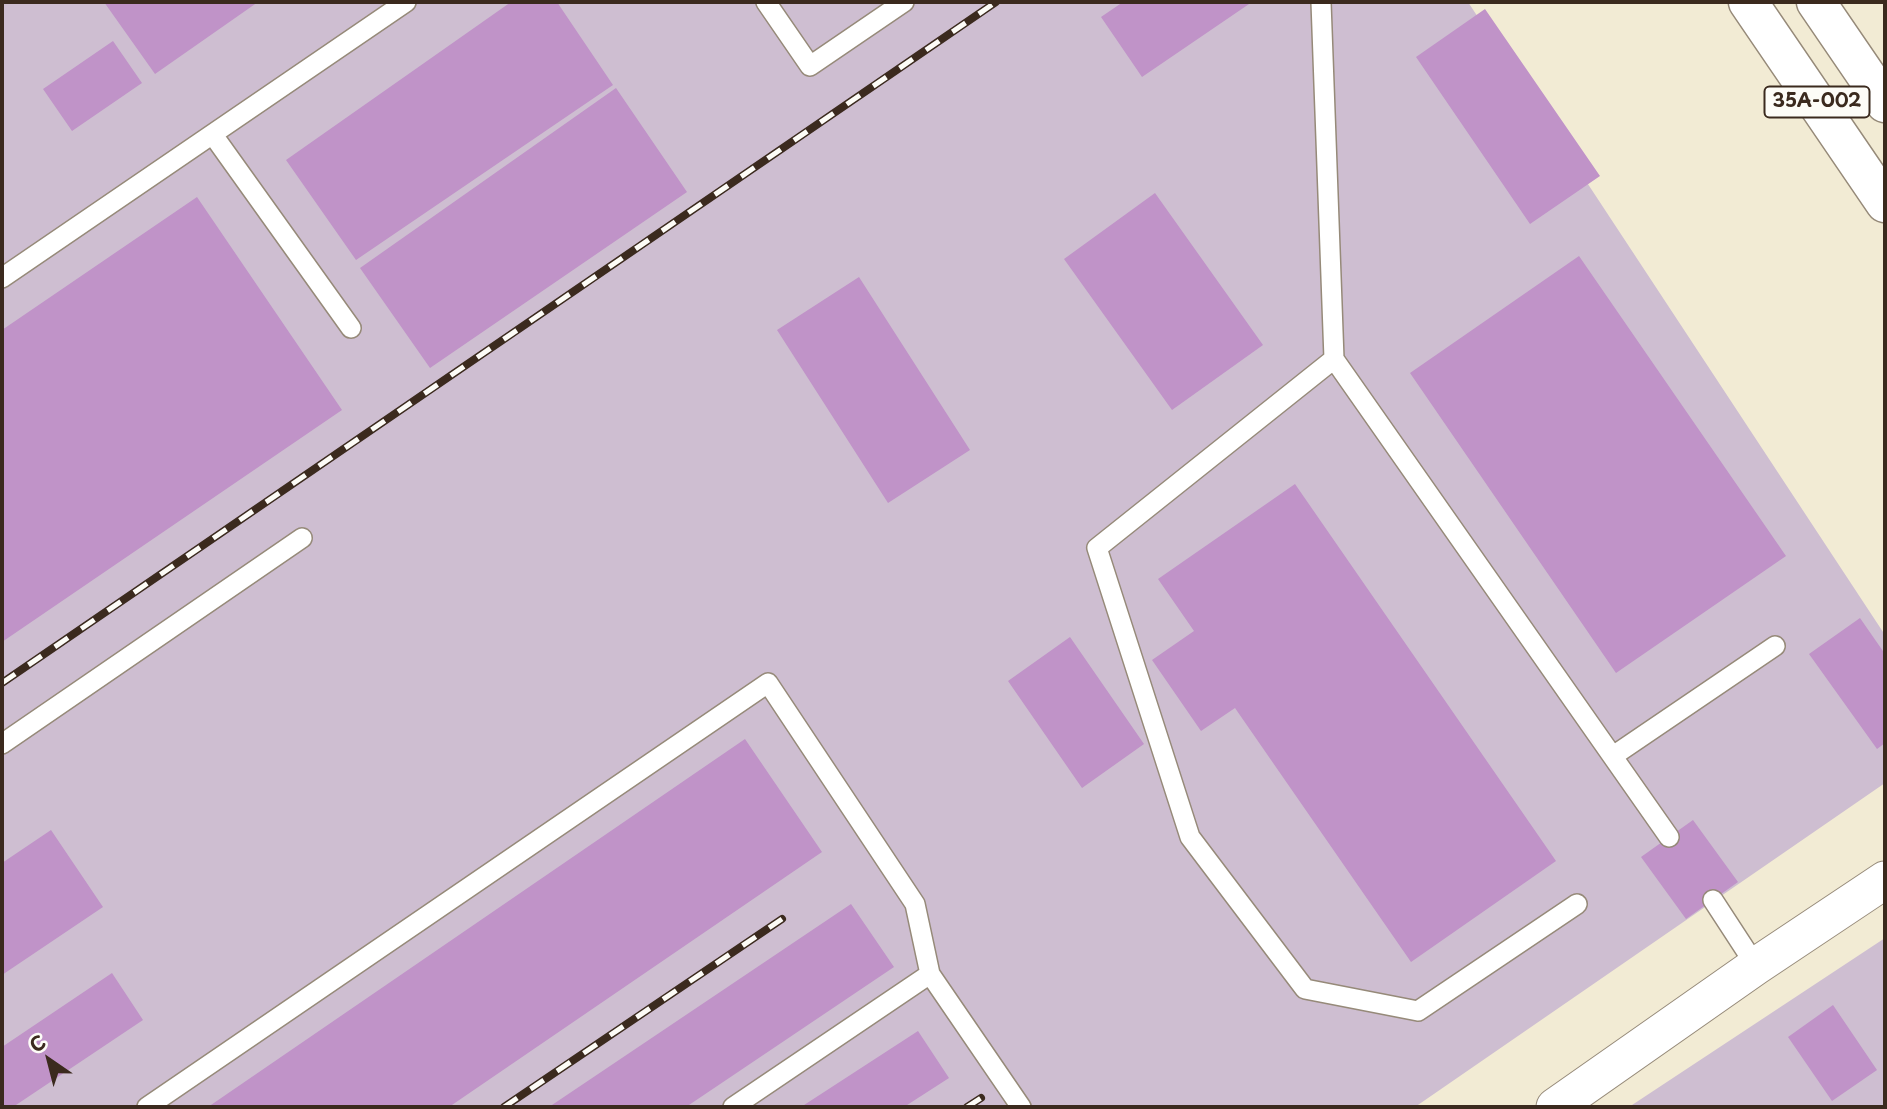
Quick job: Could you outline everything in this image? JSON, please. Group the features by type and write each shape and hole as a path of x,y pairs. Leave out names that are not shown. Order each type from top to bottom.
{"main road":[{"name":"35А-002","path":"1748,2 1885,203"},
{"name":"35А-002","path":"1816,2 1885,103"}],"street":[{"path":"1555,1107 1885,880"}],"lane":[{"path":"2,278 406,2"},
{"path":"766,2 810,66 904,2"},
{"path":"1321,2 1334,359 1669,837"},
{"path":"213,135 351,328"},
{"path":"1334,359 1097,548 1190,837 1305,989 1418,1011 1577,904"},
{"path":"2,744 302,538"},
{"path":"1613,756 1775,646"},
{"path":"148,1107 768,683 915,904 930,974 1021,1107"},
{"path":"1713,900 1756,967"},
{"path":"733,1107 930,974"}],"shaded area":[{"path":"2,2 1468,2 1885,635 1885,783 1415,1107 2,1107"},
{"path":"1885,938 1885,1107 1629,1107"}],"building":[{"path":"104,2 258,2 155,74"},
{"path":"511,2 557,2 613,85 356,260 286,160"},
{"path":"1123,2 1252,2 1142,77 1101,17"},
{"path":"1485,9 1600,176 1530,224 1416,57"},
{"path":"113,41 142,83 72,131 43,89"},
{"path":"616,88 687,192 430,368 360,268"},
{"path":"1155,193 1263,345 1172,410 1064,259"},
{"path":"197,197 342,410 2,642 2,330"},
{"path":"1579,256 1786,556 1616,673 1410,373"},
{"path":"859,277 970,450 888,503 777,330"},
{"path":"1295,484 1556,861 1411,962 1235,708 1201,731 1152,660 1194,631 1158,579"},
{"path":"1860,618 1885,654 1885,743 1877,749 1809,654"},
{"path":"1070,637 1144,744 1082,788 1008,681"},
{"path":"745,739 822,852 449,1107 208,1107"},
{"path":"1693,820 1738,882 1686,919 1641,857"},
{"path":"51,830 103,907 2,975 2,863"},
{"path":"851,904 894,967 686,1107 549,1107"},
{"path":"112,973 143,1020 13,1107 2,1107 2,1047"},
{"path":"1833,1005 1877,1070 1832,1101 1788,1037"},
{"path":"918,1031 949,1078 904,1107 801,1107"}],"railway":[{"path":"2,683 996,2"},
{"path":"504,1107 782,919"},
{"path":"967,1107 981,1098"}]}
